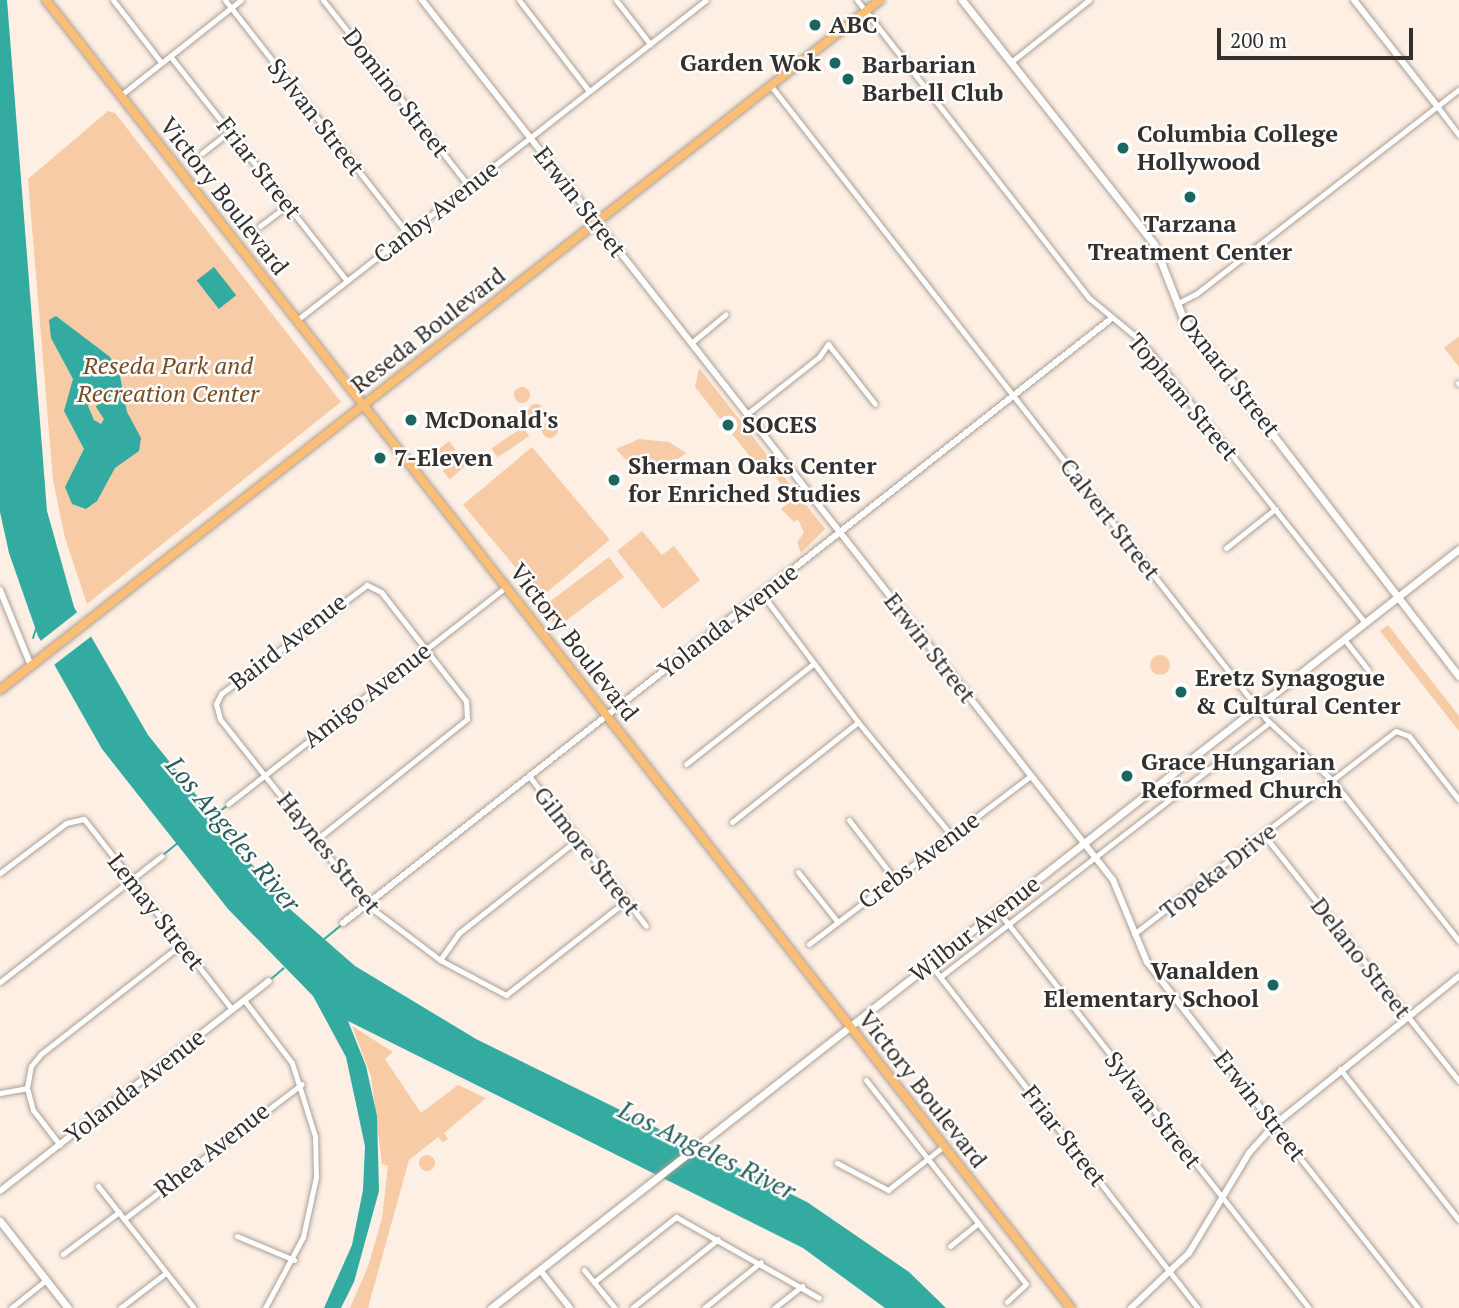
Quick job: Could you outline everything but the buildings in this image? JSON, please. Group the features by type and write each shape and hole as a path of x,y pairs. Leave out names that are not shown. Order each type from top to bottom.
{"main road":[{"name":"Victory Boulevard","path":"46,0 1071,1308"},
{"name":"Reseda Boulevard","path":"0,690 880,0"},
{"name":"Oxnard Street","path":"962,0 1154,244 1176,304 1459,676"},
{"name":"Wilbur Avenue","path":"491,1308 1459,549"},
{"path":"0,1221 68,1308"}],"street":[{"path":"113,0 161,62"},
{"name":"Sylvan Street","path":"225,0 408,234"},
{"path":"121,95 241,0"},
{"name":"Domino Street","path":"323,0 469,186"},
{"name":"Erwin Street","path":"422,0 1118,887 1147,962 1418,1308"},
{"path":"519,0 589,91"},
{"path":"616,0 650,44"},
{"name":"Canby Avenue","path":"297,320 706,0"},
{"name":"Topham Street","path":"857,0 1082,290 1141,341 1365,624"},
{"path":"1011,62 1089,0"},
{"path":"1354,0 1459,135"},
{"name":"Friar Street","path":"170,56 347,281"},
{"name":"Calvert Street","path":"771,86 1269,723 1333,780 1459,941"},
{"path":"1176,304 1196,295 1459,89"},
{"path":"202,153 230,131"},
{"path":"260,226 288,205"},
{"path":"691,343 726,314"},
{"name":"Yolanda Avenue","path":"343,923 1112,318"},
{"path":"747,414 828,344 875,404"},
{"path":"1226,548 1275,509"},
{"name":"Baird Avenue","path":"216,704 220,694 367,585 381,592 424,650"},
{"name":"Amigo Avenue","path":"228,804 506,587"},
{"path":"0,590 31,666"},
{"path":"762,594 858,722 952,836"},
{"path":"1344,639 1368,670"},
{"path":"316,839 465,723 468,713 466,701 424,650"},
{"path":"686,764 813,664"},
{"name":"Haynes Street","path":"216,704 220,719 366,904 440,960 506,995 626,901"},
{"path":"733,822 858,722"},
{"name":"Wilbur Avenue","path":"940,977 1269,723"},
{"name":"Topeka Drive","path":"1134,934 1333,780 1401,732 1459,800"},
{"name":"Gilmore Street","path":"529,776 646,926"},
{"name":"Crebs Avenue","path":"809,944 1030,776"},
{"name":"Lemay Street","path":"0,873 66,823 79,819 92,825 131,880 232,1009"},
{"path":"849,820 894,878"},
{"name":"Delano Street","path":"1264,835 1459,1082"},
{"path":"440,960 459,933 578,839"},
{"path":"0,982 162,856"},
{"path":"798,872 837,921"},
{"name":"Sylvan Street","path":"998,911 1309,1308"},
{"path":"60,1144 33,1110 27,1088 31,1066 40,1054 182,944"},
{"name":"Friar Street","path":"930,964 1198,1308"},
{"path":"1131,1308 1171,1273 1189,1253 1249,1153 1274,1125 1340,1069 1459,976"},
{"name":"Yolanda Avenue","path":"0,1191 269,981"},
{"path":"244,1000 284,1049 302,1084 315,1136 316,1177 294,1260 265,1308"},
{"path":"1340,1069 1459,1220"},
{"name":"Victory Boulevard","path":"866,1080 1026,1287 1007,1302"},
{"name":"Rhea Avenue","path":"124,1219 302,1084"},
{"path":"0,1093 27,1088"},
{"path":"837,1163 888,1190 944,1146"},
{"path":"98,1186 194,1308"},
{"path":"63,1254 119,1212"},
{"path":"594,1282 676,1217 761,1262 819,1298"},
{"path":"950,1246 978,1223"},
{"path":"237,1236 294,1260"},
{"path":"632,1308 718,1239"},
{"path":"704,1308 761,1262"},
{"path":"540,1270 570,1308"},
{"path":"584,1270 615,1308"},
{"path":"120,1308 166,1273"},
{"path":"11,1308 46,1280"},
{"path":"774,1308 802,1286"}],"green space":[{"name":"Reseda Park and Recreation Center","path":"108,111 115,113 341,402 87,604 65,538 53,480 28,179"},
{"path":"1459,336 1459,367 1444,348"},
{"path":"699,368 825,529 801,553 797,542 804,533 798,519 794,522 781,509 793,499 772,473 767,478 695,387"},
{"path":"519,387 525,387 530,395 528,401 519,403 514,398 514,392"},
{"path":"533,404 539,404 544,412 542,418 533,420 528,415 528,409"},
{"path":"547,422 553,422 558,430 556,436 547,438 542,433 542,427"},
{"path":"523,427 529,436 498,457 491,448"},
{"path":"639,439 669,442 686,453 661,472 650,465 639,474 616,449"},
{"path":"449,441 456,450 438,464 431,455"},
{"path":"532,447 610,540 541,598 463,505"},
{"path":"460,456 467,464 450,479 443,471"},
{"path":"642,531 662,555 674,546 700,580 663,609 617,551"},
{"path":"609,557 624,577 557,628 542,608"},
{"path":"1388,625 1459,716 1459,731 1380,631"},
{"path":"1160,655 1167,658 1170,665 1167,672 1160,675 1153,672 1150,665 1153,658"},
{"path":"352,1026 393,1052 385,1059 421,1113 458,1085 486,1098 444,1133 448,1139 443,1142 438,1137 409,1160 368,1308 350,1308 369,1264 382,1218 388,1166 382,1164 371,1076"},
{"path":"424,1155 430,1155 435,1163 433,1169 424,1171 419,1166 419,1160"}],"water":[{"path":"0,0 7,0 47,511 74,607 148,735 283,903 355,966 476,1039 807,1202 909,1272 946,1308 885,1308 803,1248 348,1021 366,1066 377,1116 379,1191 354,1282 341,1308 324,1308 352,1245 363,1190 365,1146 346,1057 313,996 228,909 102,749 38,636 9,553 0,512"},
{"path":"214,267 236,295 219,309 197,281"},
{"path":"56,316 110,357 120,376 127,412 141,438 139,451 115,468 97,501 86,509 72,504 65,487 84,449 64,411 73,379 51,338 49,320","holes":["94,392 100,398 96,407 104,419 101,424 94,420 88,406"]}],"pier":[{"path":"80,610 93,635 50,668 38,643"}],"waterway":[{"path":"33,638 36,629"},
{"name":"Los Angeles River","path":"213,816 228,805"},
{"path":"163,855 178,843"},
{"path":"323,940 343,924"},
{"path":"270,980 284,968"}],"place":[{"name":"ABC","path":"815,25"},
{"name":"Garden Wok","path":"835,63"},
{"name":"Barbarian Barbell Club","path":"848,79"},
{"name":"Columbia College Hollywood","path":"1123,148"},
{"name":"Tarzana Treatment Center","path":"1190,197"},
{"name":"McDonald's","path":"411,420"},
{"name":"SOCES","path":"728,425"},
{"name":"7-Eleven","path":"380,458"},
{"name":"Sherman Oaks Center for Enriched Studies","path":"614,480"},
{"name":"Eretz Synagogue & Cultural Center","path":"1181,692"},
{"name":"Grace Hungarian Reformed Church","path":"1127,776"},
{"name":"Vanalden Elementary School","path":"1273,985"}]}
